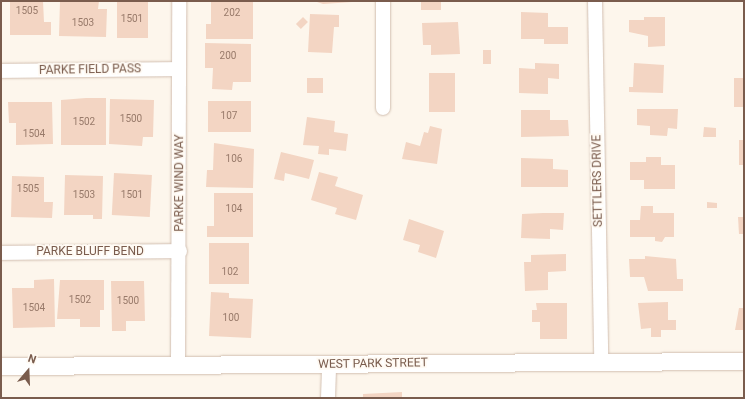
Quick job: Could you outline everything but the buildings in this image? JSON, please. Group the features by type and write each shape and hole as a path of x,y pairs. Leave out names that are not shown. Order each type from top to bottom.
{"street":[{"name":"PARKE WIND WAY","path":"178,365 180,251 179,1"},
{"path":"383,1 383,108"},
{"name":"SETTLERS DRIVE","path":"595,1 601,361"},
{"name":"PARKE FIELD PASS","path":"1,71 179,69"},
{"name":"PARKE BLUFF BEND","path":"1,253 180,251"},
{"name":"WEST PARK STREET","path":"1,366 329,365 601,361 744,361"},
{"path":"328,398 329,365"}]}
